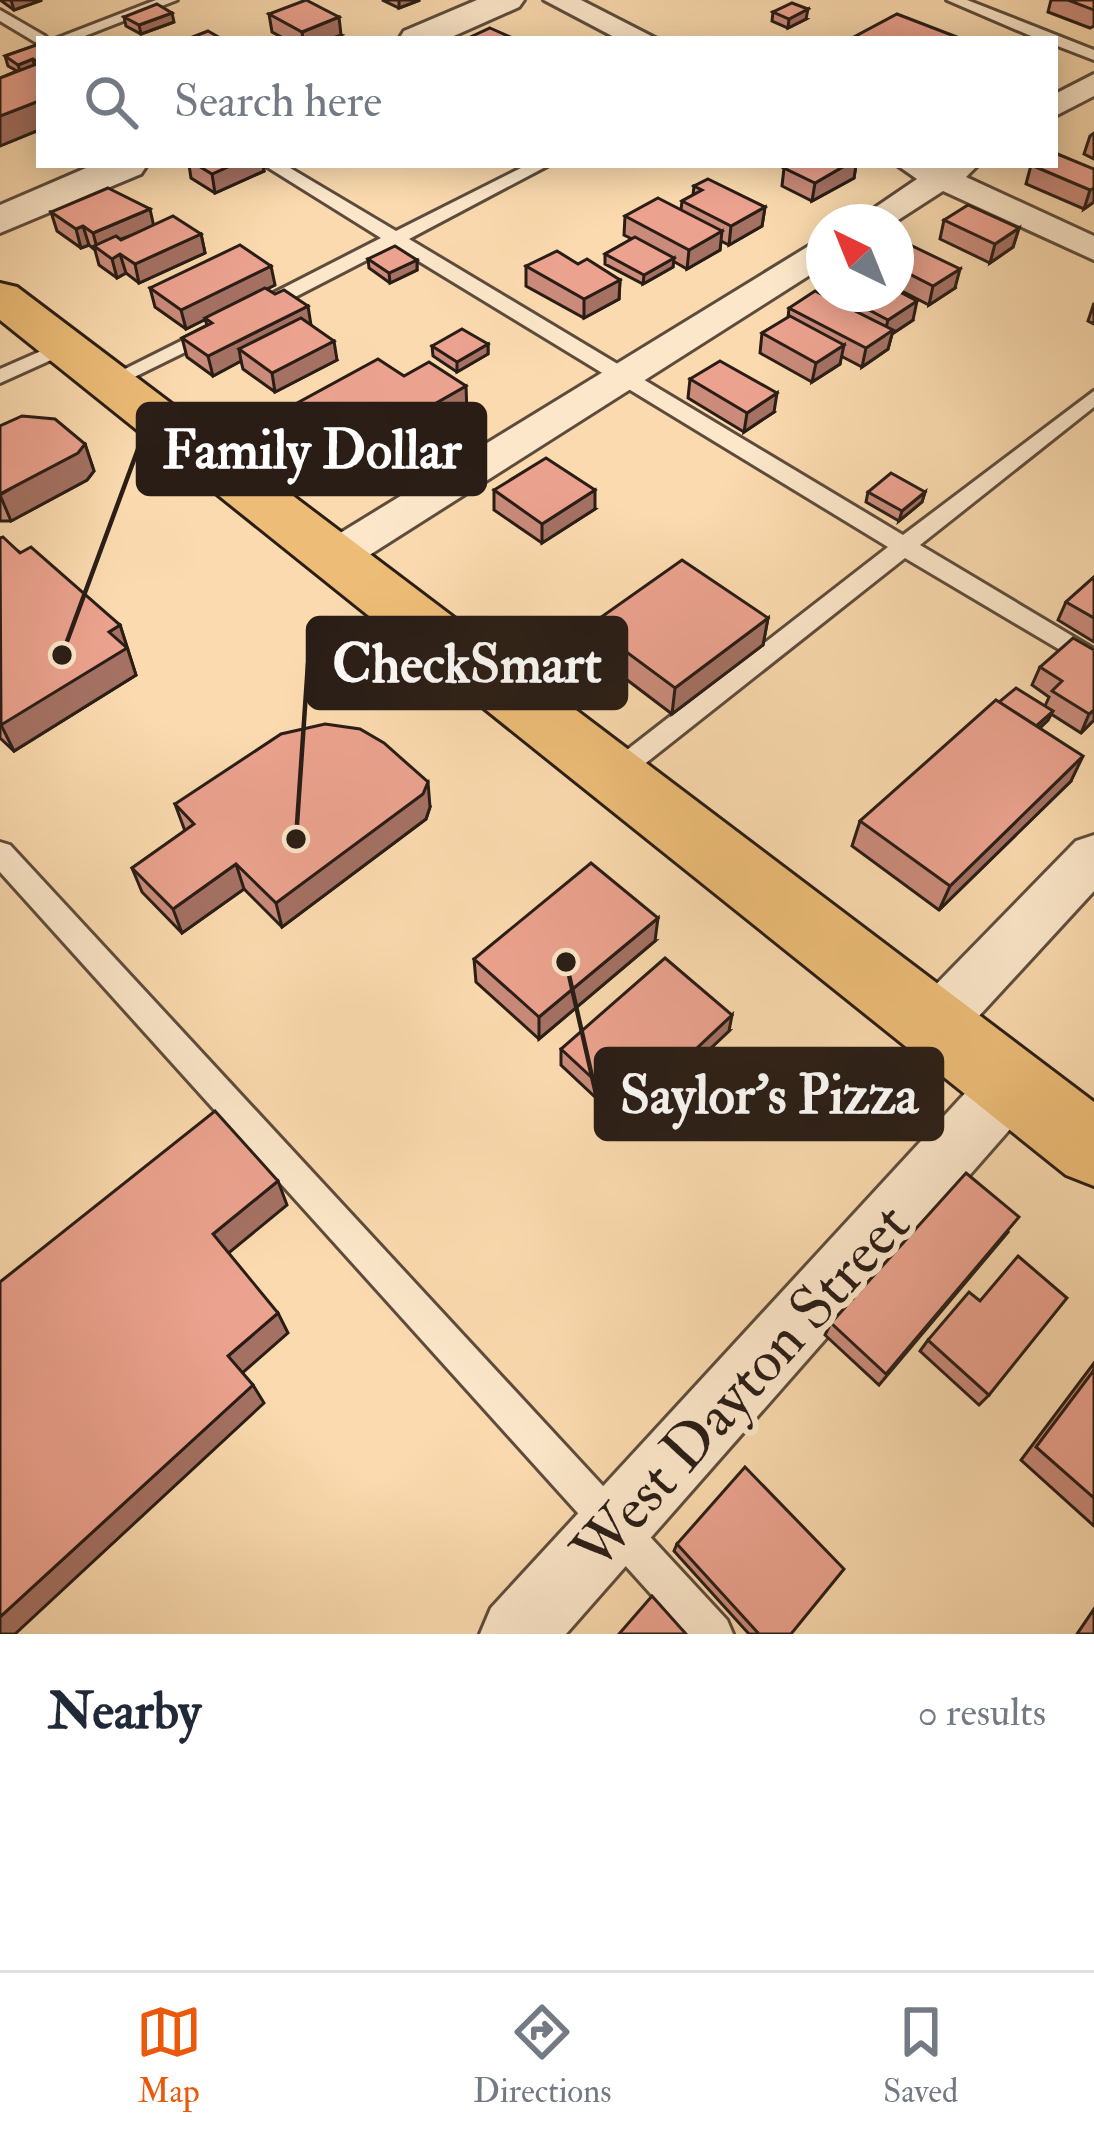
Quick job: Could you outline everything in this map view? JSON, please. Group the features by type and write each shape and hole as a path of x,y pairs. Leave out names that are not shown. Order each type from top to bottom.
{"main road":[{"path":"0,297 1094,1149"}],"street":[{"path":"424,36 507,0"},
{"path":"557,0 635,36"},
{"path":"1058,105 1094,83"},
{"path":"0,220 120,168"},
{"path":"894,204 939,169 1094,249"},
{"path":"334,556 806,262"},
{"path":"935,1024 1094,856"},
{"name":"West Dayton Street","path":"517,1634 1012,1084"}],"lane":[{"path":"71,36 170,0"},
{"path":"954,0 1046,36"},
{"path":"0,15 36,37"},
{"path":"1058,41 1094,56"},
{"path":"20,55 36,49"},
{"path":"278,168 1094,661"},
{"path":"0,377 87,364 395,240 534,168"},
{"path":"614,774 1094,397"},
{"path":"0,853 712,1634"}],"building":[{"path":"306,0 339,17 302,32 269,14"},
{"path":"1068,0 1094,0 1094,10"},
{"path":"792,3 808,9 789,19 773,12"},
{"path":"157,4 172,13 139,25 124,17"},
{"path":"897,14 954,36 856,36"},
{"path":"490,28 508,36 473,36"},
{"path":"36,45 36,61 18,65 5,56"},
{"path":"36,64 36,102 0,116 0,78"},
{"path":"1058,154 1094,169 1090,190 1038,168 1058,168"},
{"path":"784,168 841,168 815,183"},
{"path":"708,179 765,207 731,226 682,201 702,190 694,186"},
{"path":"108,188 150,209 93,233 83,226 76,229 51,212"},
{"path":"658,198 722,231 689,250 625,216"},
{"path":"968,205 1019,228 995,244 944,220"},
{"path":"173,216 201,234 135,264 120,254 112,259 94,246 116,236 121,240"},
{"path":"635,237 674,258 644,275 605,254"},
{"path":"240,245 271,266 181,310 150,288"},
{"path":"395,246 417,260 389,273 368,259"},
{"path":"914,247 960,269 933,286 914,276"},
{"path":"557,251 578,264 587,259 620,280 584,299 526,266"},
{"path":"265,288 275,294 284,290 308,306 208,356 182,338 212,323 205,318"},
{"path":"806,297 806,312 857,312 893,330 866,348 789,308"},
{"path":"873,312 900,312 888,320"},
{"path":"790,316 844,345 816,363 762,333"},
{"path":"301,318 334,341 272,373 239,349"},
{"path":"462,329 488,344 457,362 432,346"},
{"path":"378,359 404,376 429,362 466,386 352,451 290,407"},
{"path":"720,361 777,393 747,413 690,379"},
{"path":"22,416 55,419 85,444 78,453 0,494 0,426"},
{"path":"546,458 595,490 542,524 494,490"},
{"path":"891,473 925,492 902,511 868,492"},
{"path":"0,538 20,553 31,547 120,625 109,632 127,648 1,725"},
{"path":"682,560 768,618 675,688 590,625"},
{"path":"1094,577 1094,618 1066,602"},
{"path":"1073,638 1094,650 1094,710 1089,714 1052,691 1062,681 1040,667"},
{"path":"1016,688 1053,711 1036,726 999,702"},
{"path":"996,700 1083,756 950,886 860,821"},
{"path":"325,724 360,729 384,743 428,782 423,794 276,903 236,864 173,909 132,868 194,824 175,804 281,734"},
{"path":"591,863 658,918 539,1017 474,959"},
{"path":"665,958 732,1015 629,1112 561,1049"},
{"path":"215,1111 278,1181 213,1234 278,1313 228,1356 253,1385 0,1617 0,1282"},
{"path":"966,1173 1019,1217 886,1374 831,1323"},
{"path":"1018,1256 1067,1298 989,1395 928,1340 969,1292 980,1301"},
{"path":"1094,1370 1094,1498 1036,1447"},
{"path":"745,1467 844,1569 791,1634 759,1634 677,1544"},
{"path":"652,1596 686,1634 619,1634"}],"place":[{"name":"Family Dollar","path":"62,655"},
{"name":"CheckSmart","path":"296,839"},
{"name":"Saylor's Pizza","path":"566,962"}]}
